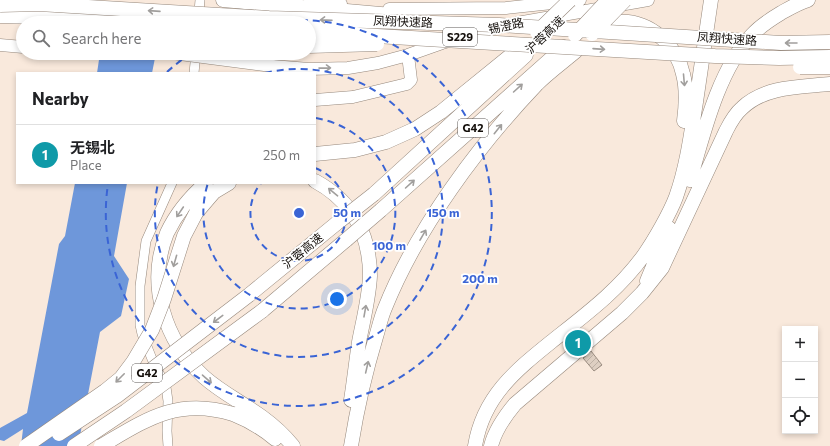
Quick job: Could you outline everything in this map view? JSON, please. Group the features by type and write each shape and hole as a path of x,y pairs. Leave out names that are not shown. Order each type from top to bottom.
{"highway":[{"path":"223,0 500,25"},
{"path":"316,154 355,150 386,142 415,130 527,47 570,0"},
{"name":"沪蓉高速","path":"42,446 117,396 250,295 374,194 527,47 580,0"},
{"name":"沪蓉高速","path":"74,446 126,411 262,311 570,49 608,0"},
{"path":"351,446 357,410 369,360 382,316 408,260 436,212 467,167 538,83 570,49 625,0"},
{"path":"709,55 711,0"},
{"path":"475,446 478,430 485,412 495,395 508,379 522,365 605,299 626,279 684,200 689,156 709,55 718,0"},
{"path":"689,156 695,129 722,84 738,53 752,35 772,18 798,3 808,0"},
{"name":"凤翔快速路","path":"0,5 39,4 236,16"},
{"path":"0,16 16,16"},
{"name":"凤翔快速路","path":"316,19 500,25 781,43 830,42"},
{"path":"480,31 535,30 616,22 629,22 641,25 661,37 675,54 683,74 686,105 695,129"},
{"name":"凤翔快速路","path":"316,32 709,55 780,58 830,57"},
{"path":"316,46 492,43"},
{"path":"709,55 770,66 830,67"},
{"path":"491,446 502,421 516,404 622,313 642,293 662,268 702,180 732,119 742,108 759,96 782,88 830,84"},
{"path":"316,182 330,189 344,202 356,218 365,238 369,257 370,277 368,297 358,351 345,446"},
{"path":"205,184 194,194 179,213 168,233 161,255 159,278 161,301 167,324 177,344 189,362 222,391 263,418 284,436 292,446"},
{"path":"26,446 105,391 121,378 133,362 152,330 164,299 184,236 196,213 214,192 227,184"},
{"path":"642,293 656,257 665,226"},
{"path":"101,446 141,423 165,412 184,408 218,410 249,420 267,432 282,446"}],"main road":[{"name":"锡澄路","path":"310,0 379,9 506,8 580,0"},
{"path":"493,0 506,3 555,3"},
{"name":"锡澄路","path":"226,60 309,69 348,68 378,63 408,55 442,42 480,31 648,0"},
{"path":"0,45 16,47"},
{"path":"316,100 353,97 407,84 411,80 408,55"}],"street":[{"path":"199,16 200,0"},
{"path":"453,9 463,4 466,0"},
{"path":"194,72 195,60"},
{"path":"168,446 168,401 166,387 152,359 142,334 140,325 140,286 146,241 172,184"}],"water":[{"path":"99,60 155,60 152,72 97,72"},
{"path":"75,184 127,184 114,256 129,279 121,316 100,332 78,446 21,446 23,429 4,441 0,440 0,428 27,413 59,244 65,236"}],"building":[{"path":"591,351 602,365 594,371 583,358"}],"place":[{"name":"无锡北","path":"578,343"}]}
